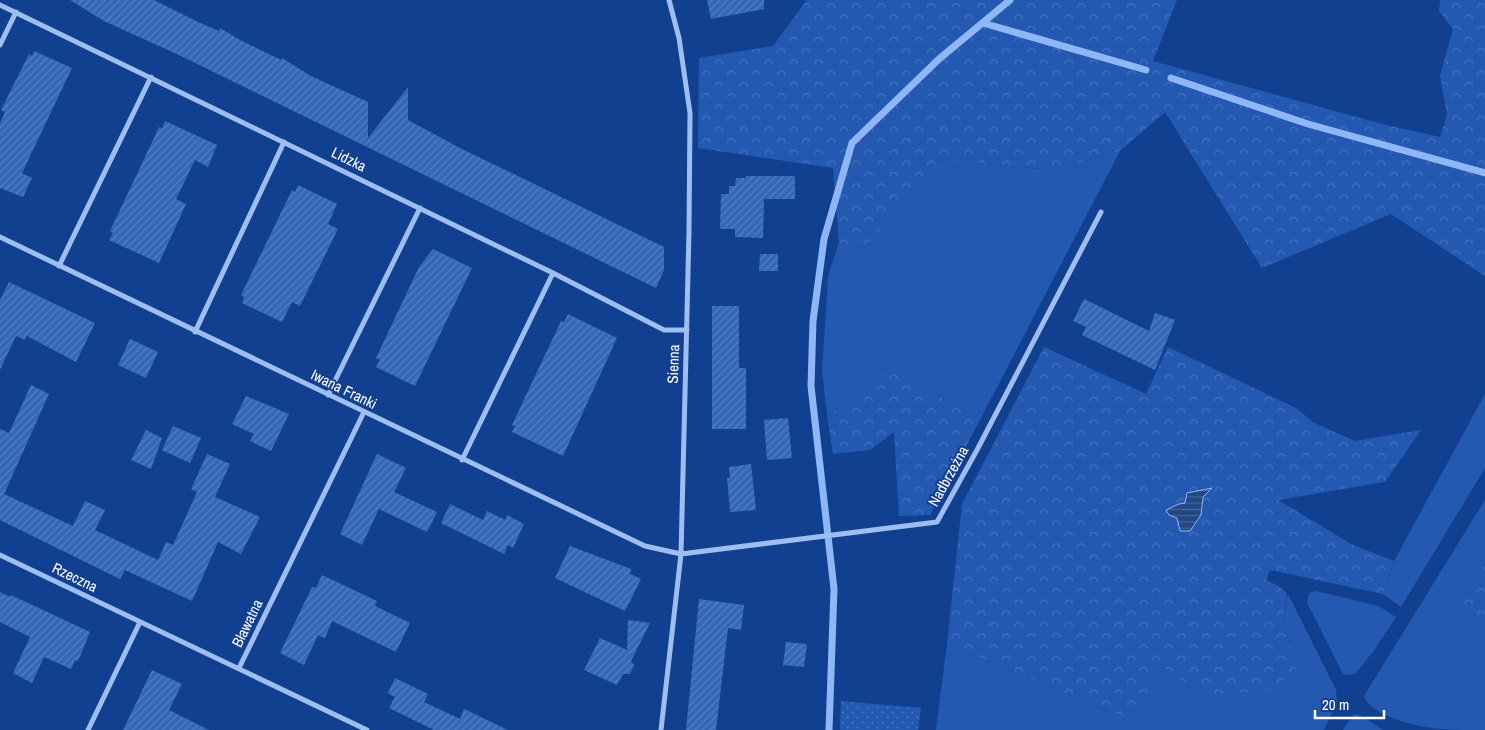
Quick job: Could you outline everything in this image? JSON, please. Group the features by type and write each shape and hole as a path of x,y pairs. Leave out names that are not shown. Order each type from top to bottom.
{"street":[{"name":"Sienna","path":"660,730 680,554 687,330 690,113 679,38 670,0"},
{"name":"Lidzka","path":"0,5 553,273 664,330 687,330"},
{"path":"0,44 16,12"},
{"path":"59,266 151,77"},
{"path":"195,332 284,142"},
{"path":"328,395 420,208"},
{"name":"Nadbrzeżna","path":"680,554 937,522 977,450 1101,212"},
{"name":"Iwana Franki","path":"0,237 462,460 645,546 680,554"},
{"path":"462,460 553,273"},
{"name":"Bławatna","path":"140,622 239,668 364,412"},
{"name":"Rzeczna","path":"0,555 140,622"},
{"path":"88,730 140,622"},
{"path":"239,668 367,730"}],"green space":[{"path":"807,0 1177,0 1153,61 1386,125 1440,137 1447,115 1440,76 1453,29 1439,11 1440,0 1485,0 1485,276 1391,214 1262,268 1165,112 1120,151 1055,170 939,160 902,199 866,248 839,243 833,168 698,148 699,58 773,46"},
{"path":"1120,151 981,418 883,368 864,389 827,415 822,371 828,276 839,243 866,248 902,199 939,160 1055,170"},
{"path":"1044,347 1146,394 1168,347 1296,408 1314,423 1355,441 1421,430 1385,482 1278,500 1353,545 1394,561 1383,594 1270,570 1266,580 1279,586 1287,594 1283,623 1297,667 1272,690 1205,695 1158,664 1137,723 947,644 962,504"},
{"path":"883,368 981,418 930,515 899,516 894,432 870,450 833,454 827,415 864,389"},
{"path":"1485,394 1485,468 1401,607 1383,594 1394,561"},
{"path":"1485,500 1485,565 1460,605 1485,620 1485,730 1431,728 1392,718 1373,707 1364,696"},
{"path":"1485,565 1485,620 1460,605"},
{"path":"1316,591 1378,606 1396,617 1356,673 1343,674 1307,603 1309,593"},
{"path":"1288,594 1336,690 1337,703 1324,730 936,730 947,644 1137,723 1158,664 1205,695 1297,667 1283,623"},
{"path":"841,701 921,708 918,730 840,730"},
{"path":"1354,714 1360,715 1383,730 1343,730"}],"shaded area":[{"path":"1212,488 1203,497 1201,515 1190,531 1180,531 1177,518 1169,515 1166,510 1185,503 1187,493"}],"building":[{"path":"70,0 154,0 219,31 220,28 281,60 282,58 311,76 368,102 368,138 408,87 408,120 460,148 664,247 664,270 656,288 181,56 104,21"},
{"path":"707,0 764,0 764,9 711,19"},
{"path":"34,51 72,68 22,173 32,178 23,197 0,188 0,123 5,112 1,110 29,54 32,56"},
{"path":"165,121 217,145 208,167 195,160 176,199 186,204 159,263 109,240 113,233 110,231 159,127 162,128"},
{"path":"746,176 795,176 795,199 764,199 763,238 735,237 735,229 720,229 721,194 729,194 729,186 735,186 736,178 746,178"},
{"path":"298,185 337,204 328,224 338,229 300,306 292,302 282,322 242,303 244,297 241,295 292,190 295,192"},
{"path":"433,249 472,268 415,386 376,367 380,360 376,358 419,267"},
{"path":"760,254 778,254 778,271 759,271"},
{"path":"9,282 95,323 76,362 27,336 25,340 16,336 0,370 0,300"},
{"path":"1084,299 1149,331 1155,313 1175,320 1155,370 1082,335 1086,327 1073,321"},
{"path":"712,306 739,306 739,368 746,368 746,429 712,429"},
{"path":"568,314 617,338 563,456 512,432 515,426 512,425 561,321 564,322"},
{"path":"130,339 158,352 146,378 118,365"},
{"path":"31,385 49,394 4,494 73,526 85,501 105,510 95,530 158,560 166,542 173,545 197,492 191,489 207,454 230,464 215,497 260,517 241,554 218,542 192,601 125,570 120,579 0,520 0,429 9,433"},
{"path":"246,396 289,414 271,451 250,441 254,434 232,424"},
{"path":"788,418 792,458 767,460 764,420"},
{"path":"173,426 201,438 190,463 162,450"},
{"path":"146,430 162,438 151,469 131,460"},
{"path":"377,454 406,468 394,492 437,512 427,532 379,509 362,545 340,534"},
{"path":"751,464 756,510 730,512 727,478 730,478 729,467"},
{"path":"450,504 483,520 487,511 505,520 507,515 524,524 513,548 508,545 504,554 441,523"},
{"path":"570,546 631,569 630,574 641,579 625,611 555,578"},
{"path":"322,575 377,601 375,606 410,623 396,652 332,621 325,638 318,635 304,665 280,653 312,587 316,588"},
{"path":"0,592 10,597 11,595 90,632 78,661 75,660 71,669 44,657 32,683 13,673 30,637 0,622"},
{"path":"699,599 744,605 741,630 728,628 716,730 686,730"},
{"path":"628,620 650,623 631,661 634,665 630,674 623,674 617,685 584,670 600,638 627,650"},
{"path":"786,642 807,644 804,667 783,665"},
{"path":"152,670 182,684 169,710 209,730 123,730"},
{"path":"395,678 428,694 424,702 460,719 464,709 508,730 434,730 389,708 395,697 388,693"}],"waterway":[{"path":"829,730 834,589 811,386 813,321 824,239 852,143 939,59 1010,0"},
{"path":"983,23 1146,70"},
{"path":"1171,78 1308,124 1485,173"}]}
